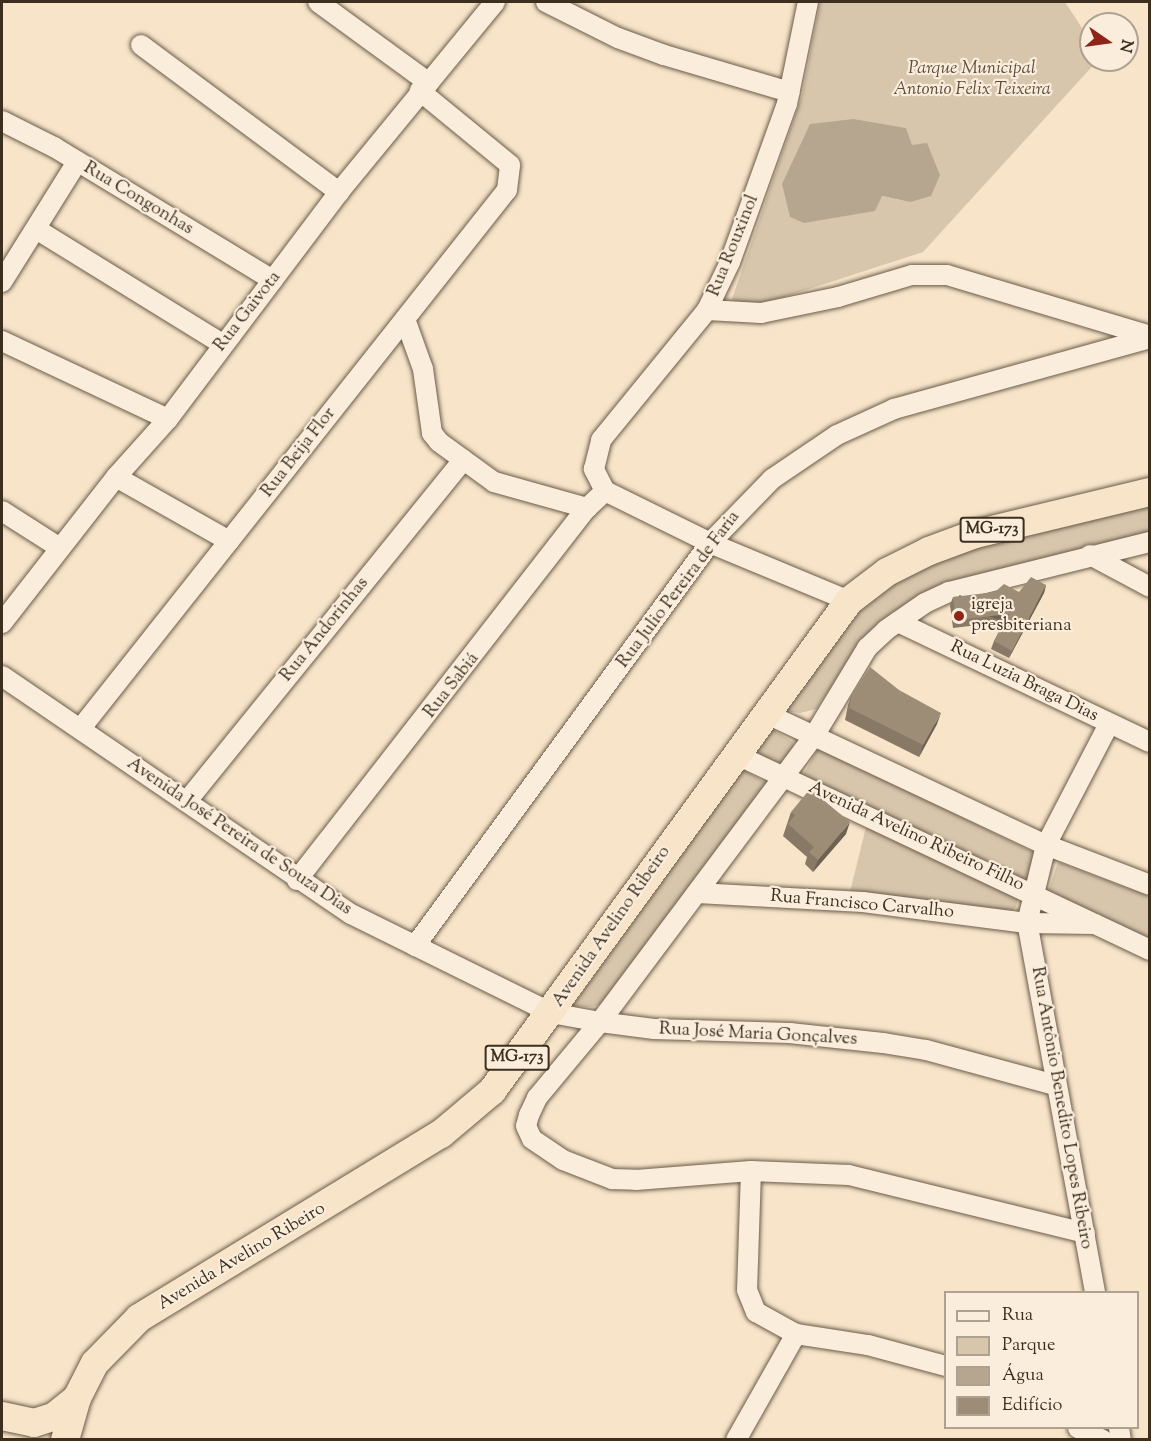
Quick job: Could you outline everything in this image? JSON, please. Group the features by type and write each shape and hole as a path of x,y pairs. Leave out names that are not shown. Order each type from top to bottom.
{"highway":[{"name":"Avenida Avelino Ribeiro","path":"77,1398 95,1363 140,1318 393,1164 477,1107 551,1013 735,754 849,601 887,572 929,550 975,534 1149,492"},
{"name":"MG-173","path":"2,1416 23,1422 45,1420 77,1398"},
{"name":"MG-173","path":"65,1440 77,1398"},
{"path":"2,1428 9,1440"}],"street":[{"path":"318,2 424,87"},
{"name":"Rua Gaivota","path":"2,623 116,477 168,419 222,344 339,192 495,2"},
{"path":"546,2 618,38 664,56 790,92"},
{"name":"Rua Rouxinol","path":"605,491 594,469 601,440 707,310 730,262 790,92 808,2"},
{"path":"141,45 339,192"},
{"name":"Rua Beija Flor","path":"81,728 507,189 511,175 510,165 424,87"},
{"name":"Rua Congonhas","path":"2,121 77,162 273,280"},
{"path":"2,282 77,162"},
{"path":"36,229 222,344"},
{"path":"707,310 761,313 912,275 947,275 1149,337"},
{"path":"405,319 423,369 432,433 478,473 510,489 586,508"},
{"name":"Rua Julio Pereira de Faria","path":"415,946 710,543 772,479 837,435 894,409 957,389 1149,337"},
{"path":"2,341 168,419"},
{"name":"Rua Andorinhas","path":"187,801 463,460"},
{"path":"116,477 229,541"},
{"path":"605,491 710,543 849,601"},
{"name":"Rua Sabiá","path":"297,880 586,508 605,491"},
{"path":"2,511 60,548"},
{"path":"1085,1233 849,1175 751,1171 612,1179 563,1160 532,1138 526,1126 537,1098 600,1022 787,776 867,648 898,622 949,592 1149,542"},
{"path":"1090,555 1149,587"},
{"name":"Rua Luzia Braga Dias","path":"898,622 1149,742"},
{"name":"Avenida José Pereira de Souza Dias","path":"2,676 187,801 297,880 351,914 551,1013"},
{"path":"767,714 1046,845 1149,885"},
{"name":"Rua Antônio Benedito Lopes Ribeiro","path":"1095,1291 1055,1085 1028,923 1032,891 1046,845 1109,724"},
{"name":"Avenida Avelino Ribeiro Filho","path":"735,754 787,776 1032,891 1149,950"},
{"name":"Rua Francisco Carvalho","path":"697,893 863,902 1028,923"},
{"name":"Avenida Avelino Ribeiro Filho","path":"1028,923 1095,924"},
{"name":"Rua José Maria Gonçalves","path":"551,1013 600,1022 696,1032 790,1033 883,1043 926,1050 1055,1085"},
{"path":"751,1171 748,1299 756,1312 796,1334 877,1347 944,1366"},
{"path":"736,1440 796,1334"},
{"path":"1080,1429 1103,1440"}],"green space":[{"name":"Parque Municipal Antonio Felix Teixeira","path":"820,2 1065,2 1079,24 1079,72 1087,72 923,252 747,309 732,299 802,96","holes":["854,119 905,128 912,145 910,202 881,196"]},
{"path":"1149,504 1149,537 952,581 915,598 885,619 862,643 816,709 800,713 786,711 859,612 893,583 948,554"},
{"path":"770,728 793,742 794,751 783,764 752,753"},
{"path":"819,747 1037,854 1028,882 802,777"},
{"path":"743,769 767,784 608,1002 592,1007 572,1006"},
{"path":"866,827 1018,898 1016,907 1010,912 850,892"},
{"path":"1058,862 1149,896 1149,941 1048,892"}],"water":[{"path":"854,119 906,128 912,145 927,143 940,175 931,196 910,202 882,196 875,211 804,223 790,217 782,184 810,124"}],"building":[{"path":"1031,577 1046,585 1012,651 994,641 1009,614 956,620 953,597 995,592 1004,584 1019,592"},
{"path":"870,667 899,690 941,713 923,745 849,708 852,694"},
{"path":"810,789 850,822 818,860 809,852 814,847 788,824 795,815 791,812"}],"place":[{"name":"igreja presbiteriana","path":"959,616"}]}
